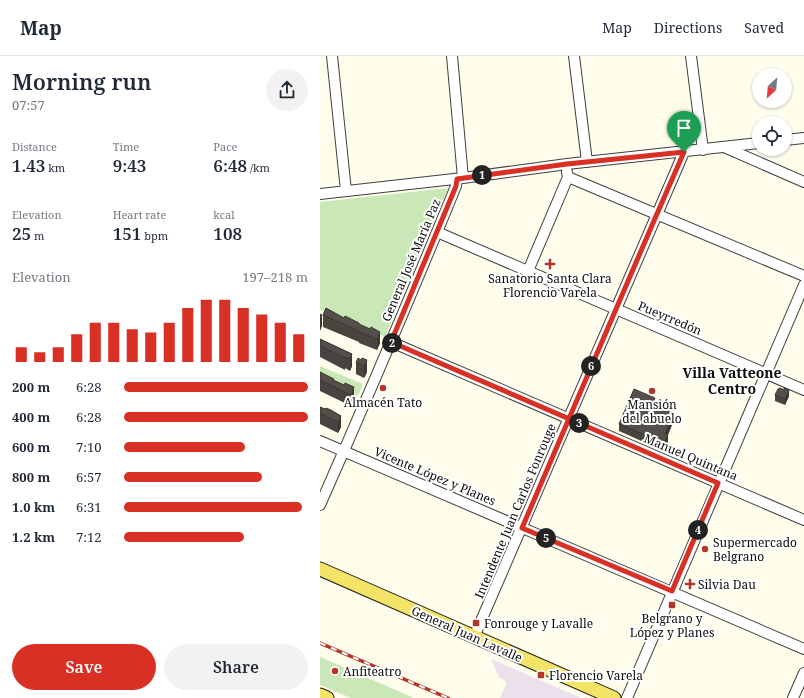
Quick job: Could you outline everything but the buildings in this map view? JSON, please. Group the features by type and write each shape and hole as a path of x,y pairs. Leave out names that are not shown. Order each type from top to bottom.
{"main road":[{"name":"General Juan Lavalle","path":"320,570 614,698"},
{"path":"320,695 327,698"}],"street":[{"path":"332,56 346,191"},
{"path":"452,56 460,178"},
{"path":"574,56 587,162"},
{"path":"691,56 703,150"},
{"path":"792,139 804,138"},
{"path":"320,194 567,164 752,144"},
{"path":"724,147 804,182"},
{"name":"Intendente Juan Carlos Fonrouge","path":"474,637 684,152"},
{"path":"528,271 568,177 567,164"},
{"path":"568,177 804,276"},
{"name":"General José María Paz","path":"320,505 460,178"},
{"name":"Pueyrredón","path":"437,232 804,390"},
{"path":"627,698 804,285"},
{"name":"Manuel Quintana","path":"391,342 804,520"},
{"name":"Vicente López y Planes","path":"320,441 804,649"},
{"path":"793,698 804,673"}],"shaded area":[{"path":"491,659 581,698 500,698 507,682 499,677"}],"green space":[{"path":"448,188 385,337 320,310 320,202"},
{"path":"320,366 363,384 358,396 320,379"},
{"path":"320,657 414,698 351,698 320,685"}],"railway":[{"path":"320,643 448,698"}],"place":[{"name":"Sanatorio Santa Clara Florencio Varela","path":"550,264"},
{"name":"Almacén Tato","path":"383,388"},
{"name":"Mansión del abuelo","path":"652,391"},
{"name":"Supermercado Belgrano","path":"705,549"},
{"name":"Silvia Dau","path":"690,584"},
{"name":"Belgrano y López y Planes","path":"672,605"},
{"name":"Fonrouge y Lavalle","path":"476,623"},
{"name":"Anfiteatro","path":"335,671"},
{"name":"Florencio Varela","path":"541,675"}],"district":[{"name":"Villa Vatteone Centro","path":"732,380"}],"route":[{"path":"684,152 567,164 457,179 456,186 391,342 524,400 569,419 619,440 718,483 672,591 522,528 569,419 657,214 684,152"}]}
